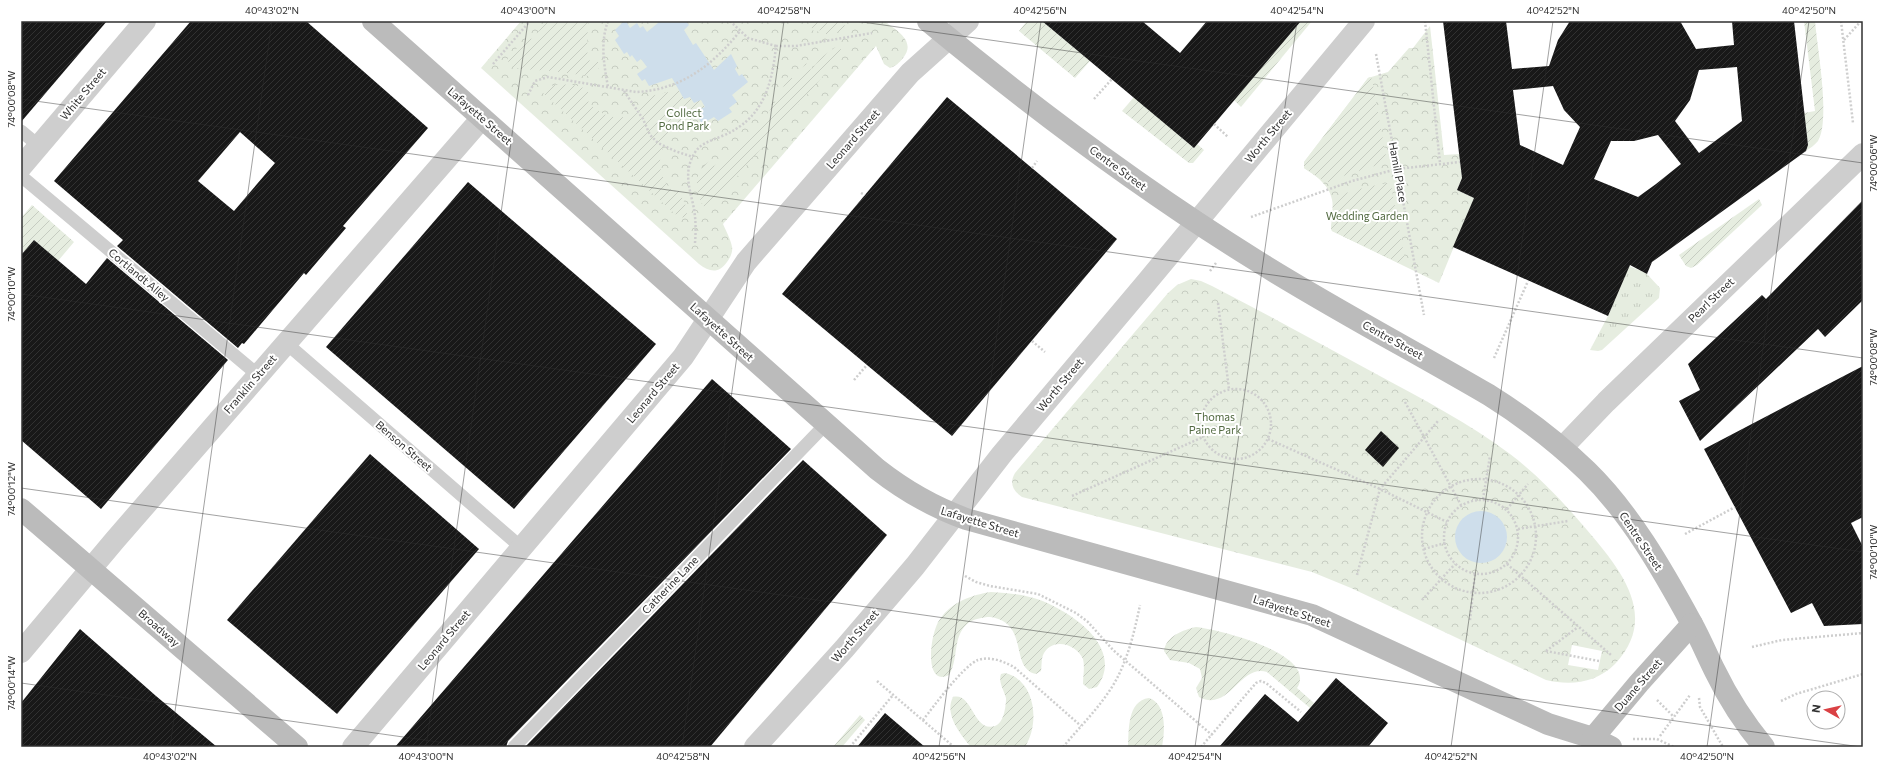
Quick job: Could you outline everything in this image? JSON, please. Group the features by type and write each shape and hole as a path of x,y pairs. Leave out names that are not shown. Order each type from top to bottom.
{"main road":[{"name":"Lafayette Street","path":"373,21 826,424 888,478 919,499 954,515 1312,615 1548,724 1596,744"},
{"name":"Centre Street","path":"928,21 1047,116 1163,200 1265,266 1489,395 1508,407 1562,448 1587,471 1624,516 1657,562 1692,624 1729,696 1764,747"},
{"name":"Broadway","path":"21,509 296,747"},
{"name":"Duane Street","path":"1596,744 1692,624"}],"street":[{"name":"White Street","path":"21,167 145,21"},
{"name":"Leonard Street","path":"353,747 683,356 746,262 910,73 968,21"},
{"name":"Worth Street","path":"755,747 849,643 915,566 1002,454 1364,21"},
{"name":"Franklin Street","path":"21,652 91,568 482,118"},
{"name":"Pearl Street","path":"1562,448 1606,402 1863,154"}],"lane":[{"path":"21,131 39,146"},
{"name":"Cortlandt Alley","path":"21,176 258,375"},
{"name":"Benson Street","path":"286,343 522,548"},
{"name":"Catherine Lane","path":"514,747 826,424"}],"path":[{"path":"493,64 530,21"},
{"path":"608,21 604,32 603,46 608,88"},
{"path":"730,21 748,38 776,46 796,46 872,33"},
{"path":"1425,21 1440,163"},
{"path":"1841,21 1853,124"},
{"path":"1843,40 1861,21"},
{"path":"528,95 535,81 548,77 624,90 650,91 676,84 710,64 740,31"},
{"path":"695,243 695,217 688,178 689,166 694,153 705,142 741,127 758,109 769,88 774,66 776,46"},
{"name":"Hamill Place","path":"1376,54 1424,315"},
{"path":"1094,99 1112,79"},
{"path":"624,90 631,104 643,119 650,135 658,143 693,157"},
{"path":"1214,124 1228,137"},
{"path":"1032,168 1037,161"},
{"path":"1251,217 1352,181 1397,169 1440,163 1460,162"},
{"path":"861,193 865,195"},
{"path":"1494,358 1528,281"},
{"path":"1218,303 1229,389"},
{"path":"1032,341 1045,352"},
{"path":"854,380 867,365"},
{"path":"1240,388 1251,392 1260,398 1267,407 1271,417 1271,428 1268,439 1263,447 1255,454 1235,460 1225,458 1208,446 1203,437 1201,422 1205,407 1211,399 1229,389 1240,388"},
{"path":"1404,402 1461,505"},
{"path":"1357,575 1380,489 1438,421"},
{"path":"1072,496 1203,437"},
{"path":"1268,439 1380,489 1447,522"},
{"path":"1483,499 1490,456"},
{"path":"1467,479 1486,480 1504,485 1519,495 1530,509 1536,526 1537,544 1531,560 1520,575 1507,586 1491,591 1473,593 1455,588 1442,578 1430,565 1424,549 1422,530 1428,513 1436,498 1451,486 1467,479"},
{"path":"1506,509 1528,484"},
{"path":"1483,499 1494,501 1506,509 1514,518 1518,529 1518,543 1514,555 1507,564 1498,571 1486,574 1475,574 1462,569 1455,564 1447,552 1444,530 1454,511 1461,505 1472,500 1483,499"},
{"path":"1685,534 1735,508"},
{"path":"1518,529 1568,520"},
{"path":"1424,549 1445,544"},
{"path":"1422,600 1455,564"},
{"path":"1507,564 1610,655"},
{"path":"1470,620 1475,574"},
{"path":"965,576 982,584 1029,592 1061,604 1088,622 1113,650 1212,734"},
{"path":"1063,747 1108,694 1118,677 1125,660 1140,605"},
{"path":"1578,628 1546,651 1599,661"},
{"path":"1752,647 1782,640 1863,633"},
{"path":"923,720 965,669 977,660 990,658 1002,661 1014,667 1081,726"},
{"path":"1781,701 1796,694 1863,674"},
{"path":"1201,747 1256,683 1261,681 1266,683 1301,712"},
{"path":"877,682 954,747"},
{"path":"850,747 893,695"},
{"path":"1660,736 1690,695"},
{"path":"1662,705 1674,717"}],"green space":[{"name":"Collect Pond Park","path":"521,21 884,21 903,36 908,46 907,52 903,58 890,68 884,64 876,46 723,224 731,241 731,255 724,266 717,270 710,270 699,264 481,68"},
{"path":"546,21 588,21 587,51 590,62 598,62 599,67 595,74 588,76 513,67 507,60 509,56 527,38 533,39"},
{"path":"813,21 841,21 845,26 841,31 836,33 823,34 820,30 815,33 811,27 815,23"},
{"path":"1027,21 1042,21 1090,61 1075,78 1019,31"},
{"path":"1301,21 1312,21 1241,107 1234,100"},
{"path":"1804,21 1815,21 1823,101 1822,131 1818,141 1806,151 1808,145 1804,113 1815,111"},
{"path":"1430,26 1444,155 1459,154 1462,178 1457,190 1474,198 1439,283 1332,231 1333,207 1330,192 1320,180 1304,168 1304,162 1368,78 1388,72 1409,48 1413,48"},
{"path":"837,46 841,48 840,56 711,207 705,208 701,202 697,189 698,176 704,165 710,161 714,166 727,157 749,137 767,114 783,88 789,74 794,81 806,63 811,70 822,57"},
{"path":"1370,77 1372,79 1387,162 1329,182 1325,182 1304,168 1304,162"},
{"path":"554,85 574,85 587,90 590,94 588,101 601,113 613,117 625,117 631,114 649,97 679,90 684,99 690,96 701,100 705,107 703,115 690,120 670,136 664,146 661,157 661,168 665,180 673,192 679,191 686,206 687,216 684,218 675,214 543,93 544,89"},
{"path":"1134,97 1194,148 1197,144 1204,150 1193,163 1189,163 1122,111"},
{"name":"Wedding Garden","path":"1387,183 1391,185 1405,260 1404,264 1401,264 1332,231 1331,228 1333,203 1335,199 1348,192"},
{"path":"1759,199 1762,205 1697,265 1691,268 1686,266 1679,255"},
{"path":"32,205 74,242 58,261 34,240 24,252 21,243 21,218"},
{"path":"1629,266 1646,273 1660,288 1659,298 1602,350 1590,350 1608,316"},
{"name":"Thomas Paine Park","path":"1191,279 1201,281 1233,297 1445,412 1478,432 1510,454 1531,471 1560,500 1600,545 1622,577 1630,594 1635,611 1634,628 1628,646 1615,664 1600,675 1583,681 1565,683 1546,680 1351,588 1312,572 1019,495 1014,489 1012,483 1015,473 1168,293 1177,285","holes":["1572,645 1602,651 1598,670 1568,665"]},
{"path":"991,592 1009,593 1037,599 1050,604 1078,621 1090,632 1099,644 1104,658 1104,672 1097,687 1089,689 1083,684 1083,659 1076,649 1065,644 1053,645 1048,648 1043,655 1041,671 1036,674 1028,670 1023,663 1015,636 1010,627 1002,621 990,617 984,617 967,624 959,636 954,662 949,675 941,677 935,674 931,657 932,646 936,626 940,619 950,608 962,600"},
{"path":"1196,627 1243,638 1280,654 1293,664 1300,676 1297,688 1314,703 1310,708 1267,672 1257,671 1249,675 1219,699 1210,700 1199,697 1196,688 1202,678 1200,669 1189,663 1170,660 1164,651 1168,641 1176,634"},
{"path":"1005,673 1015,677 1023,684 1029,693 1033,715 1033,727 1030,738 1025,747 971,747 954,724 950,710 953,697 960,697 965,700 982,724 988,727 995,726 1001,721 1005,710 1006,698 1000,677 1001,674"},
{"path":"1149,698 1155,701 1162,712 1164,734 1162,747 1128,747 1129,725 1133,710 1142,700"},
{"path":"860,715 865,720 842,747 833,747"}],"water":[{"path":"624,21 626,21 630,28 637,23 640,28 643,26 647,32 658,23 657,21 686,21 689,25 684,30 693,45 696,43 714,70 731,54 737,66 735,69 739,76 742,74 748,82 732,95 737,102 729,108 732,112 718,121 714,117 702,124 698,117 702,115 700,109 705,107 701,100 694,103 690,97 684,99 672,78 649,86 645,79 642,81 637,74 647,67 641,59 637,62 632,55 630,57 627,52 624,54 615,40 619,36 615,30"},
{"path":"1481,511 1491,513 1499,519 1505,527 1507,537 1505,547 1499,555 1491,561 1481,563 1471,561 1463,555 1457,547 1455,537 1457,527 1463,519 1471,513"}],"building":[{"path":"21,21 107,21 21,122"},
{"path":"191,21 306,21 428,128 343,226 346,228 306,275 304,273 244,344 242,343 238,348 117,246 123,240 54,181","holes":["240,132 275,163 234,211 198,181"]},
{"path":"1042,21 1142,21 1180,53 1207,21 1301,21 1194,148"},
{"path":"1443,21 1506,21 1512,69 1549,66 1558,40 1570,21 1680,21 1696,49 1734,45 1732,21 1794,21 1808,145 1806,151 1652,262 1647,274 1630,265 1608,316 1453,247 1474,198 1457,190 1462,178","holes":["1737,67 1742,121 1699,153 1675,121 1690,100 1699,70","1553,86 1564,110 1580,127 1563,165 1520,145 1513,90","1658,135 1681,164 1638,197 1594,179 1611,141 1634,141"]},
{"path":"947,97 1117,239 952,436 782,294"},
{"path":"468,182 656,344 514,509 326,347"},
{"path":"1863,200 1863,300 1825,337 1818,329 1700,441 1679,401 1700,390 1688,364 1762,295 1766,299"},
{"path":"34,240 86,284 107,258 228,360 101,509 21,440 21,255"},
{"path":"1863,366 1863,517 1851,523 1863,547 1863,624 1824,626 1812,603 1791,613 1704,449"},
{"path":"712,379 791,449 508,741 506,747 395,747"},
{"path":"1381,431 1399,448 1383,467 1365,450"},
{"path":"370,454 479,549 337,714 227,620"},
{"path":"803,460 887,535 710,747 525,747"},
{"path":"80,629 217,747 21,747 21,703"},
{"path":"1336,678 1388,723 1368,747 1219,747 1265,694 1298,722"},
{"path":"885,713 925,747 857,747"}]}
